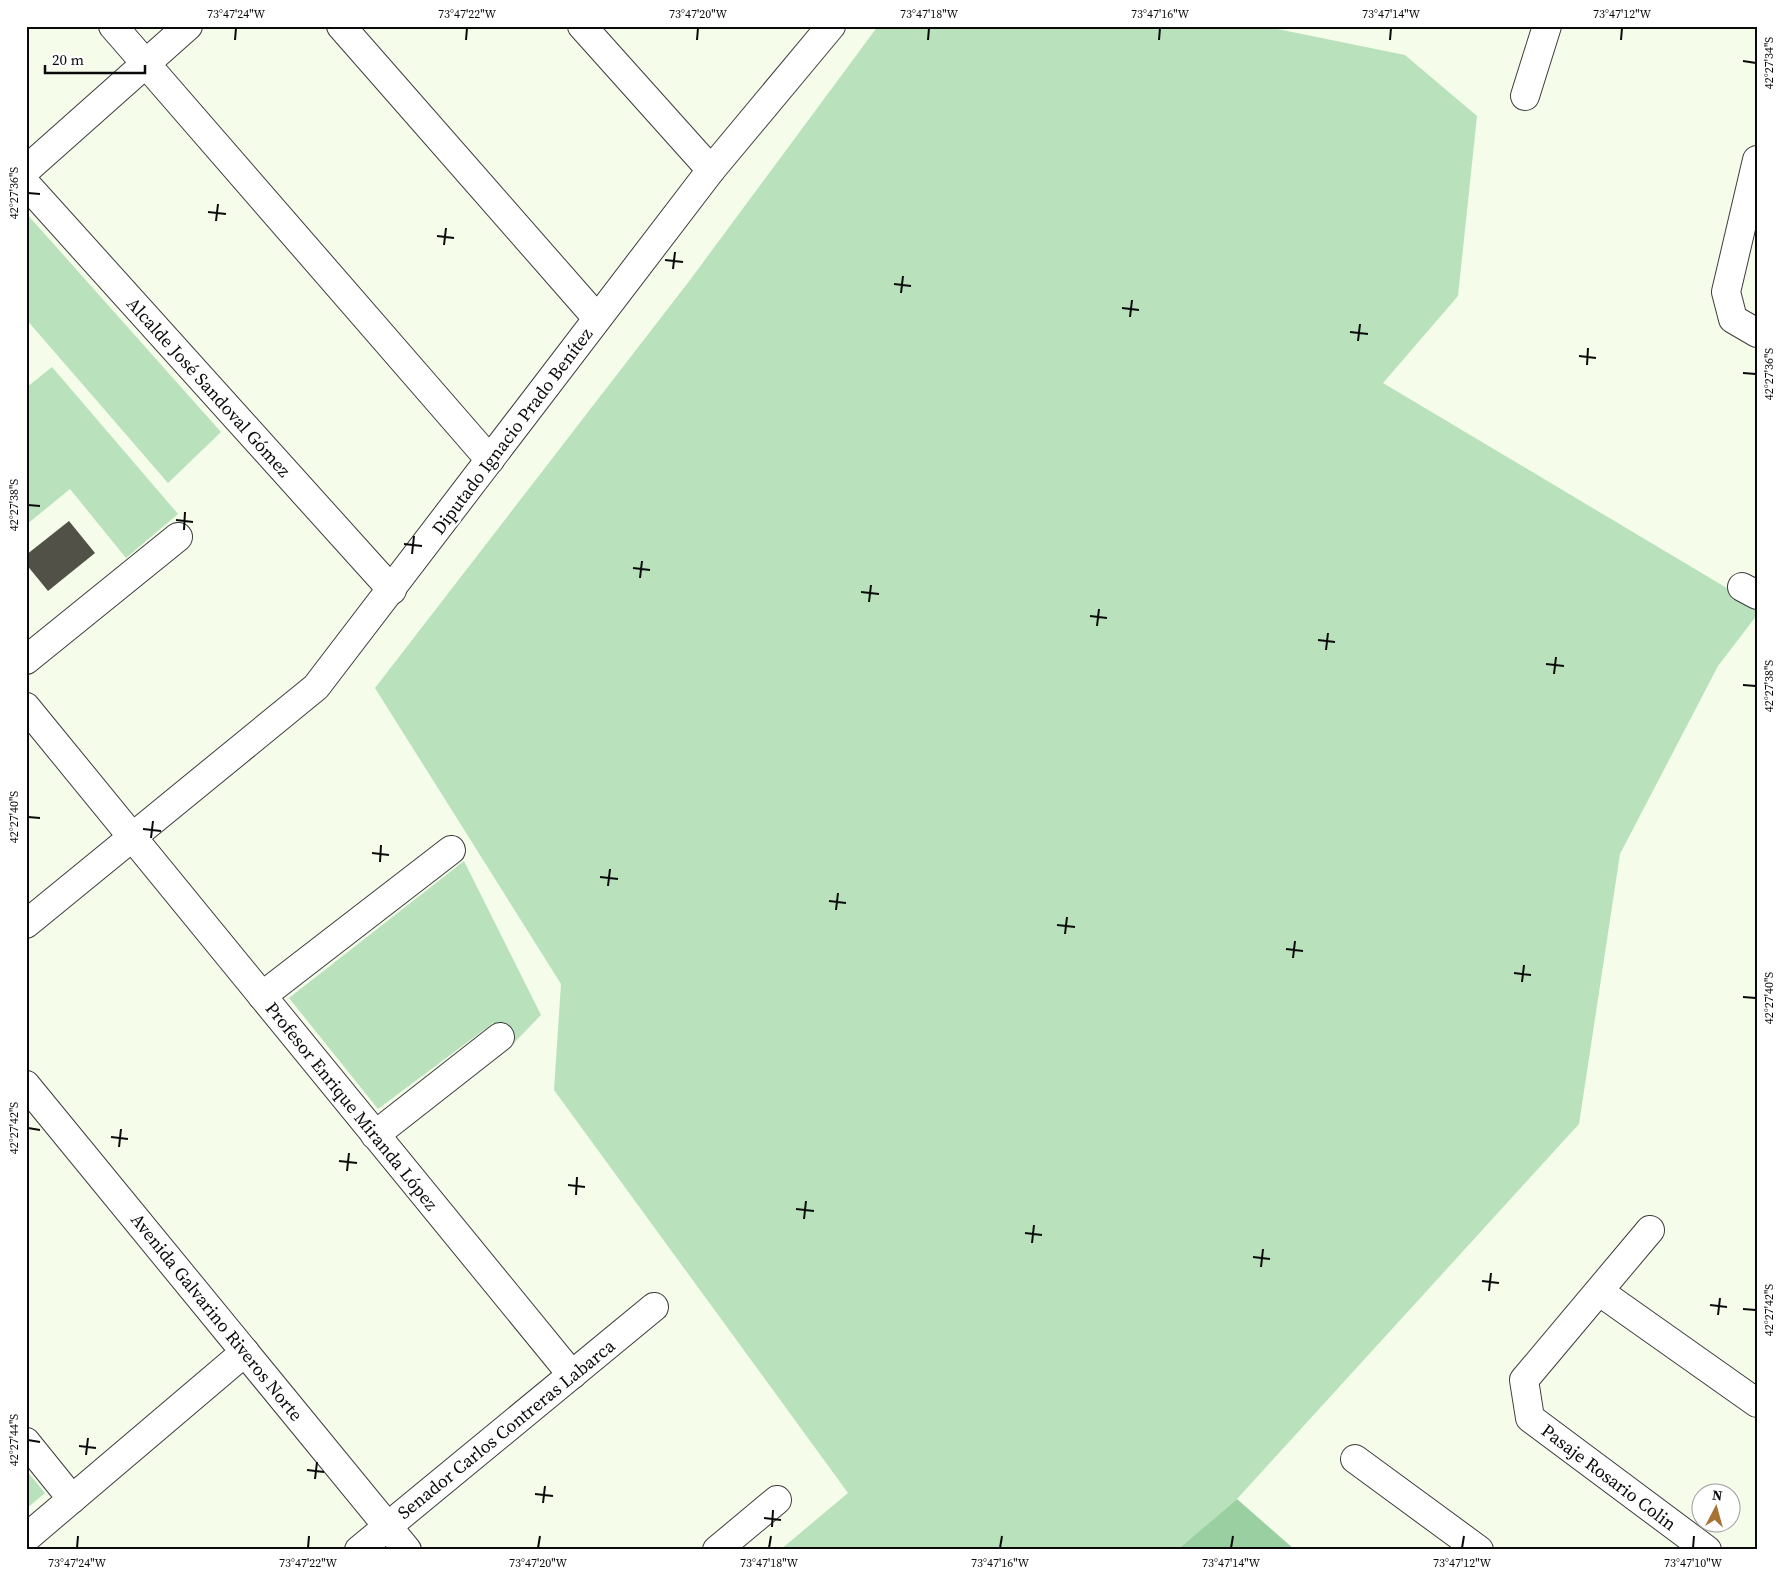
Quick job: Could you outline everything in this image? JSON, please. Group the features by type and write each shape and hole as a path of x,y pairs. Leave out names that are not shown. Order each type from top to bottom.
{"street":[{"path":"113,26 490,460"},
{"path":"26,170 188,26"},
{"path":"341,26 597,318"},
{"path":"582,26 711,170"},
{"path":"1525,96 1547,26"},
{"name":"Diputado Ignacio Prado Benítez","path":"26,924 316,687 392,590 711,170 826,29"},
{"path":"1757,160 1726,292 1733,319 1757,333"},
{"name":"Alcalde José Sandoval Gómez","path":"26,184 392,590"},
{"path":"26,660 178,537"},
{"name":"Profesor Enrique Miranda López","path":"26,707 572,1375"},
{"path":"262,996 450,850"},
{"path":"375,1135 500,1037"},
{"name":"Avenida Galvarino Riveros Norte","path":"26,1085 408,1550"},
{"name":"Pasaje Rosario Colin","path":"1650,1230 1600,1292 1524,1380 1530,1418 1707,1550"},
{"path":"1600,1292 1757,1403"},
{"name":"Senador Carlos Contreras Labarca","path":"359,1550 654,1307"},
{"path":"26,1538 245,1352"},
{"path":"26,1442 72,1499"},
{"path":"1356,1459 1479,1550"},
{"path":"717,1550 777,1500"}],"green space":[{"path":"878,26 1263,26 1405,55 1477,116 1458,296 1383,383 1757,606 1757,615 1718,666 1620,854 1579,1124 1237,1499 1177,1550 780,1550 848,1493 554,1090 561,984 375,688 690,280"},
{"path":"26,213 221,432 168,483 26,319"},
{"path":"52,367 178,514 126,558 70,489 26,525 26,388"},
{"path":"464,861 541,1015 513,1044 493,1023 378,1109 289,998"},
{"path":"26,1470 45,1493 26,1509"},
{"path":"1237,1499 1295,1550 1177,1550"}],"building":[{"path":"69,521 95,553 48,591 26,564 26,555"}]}
